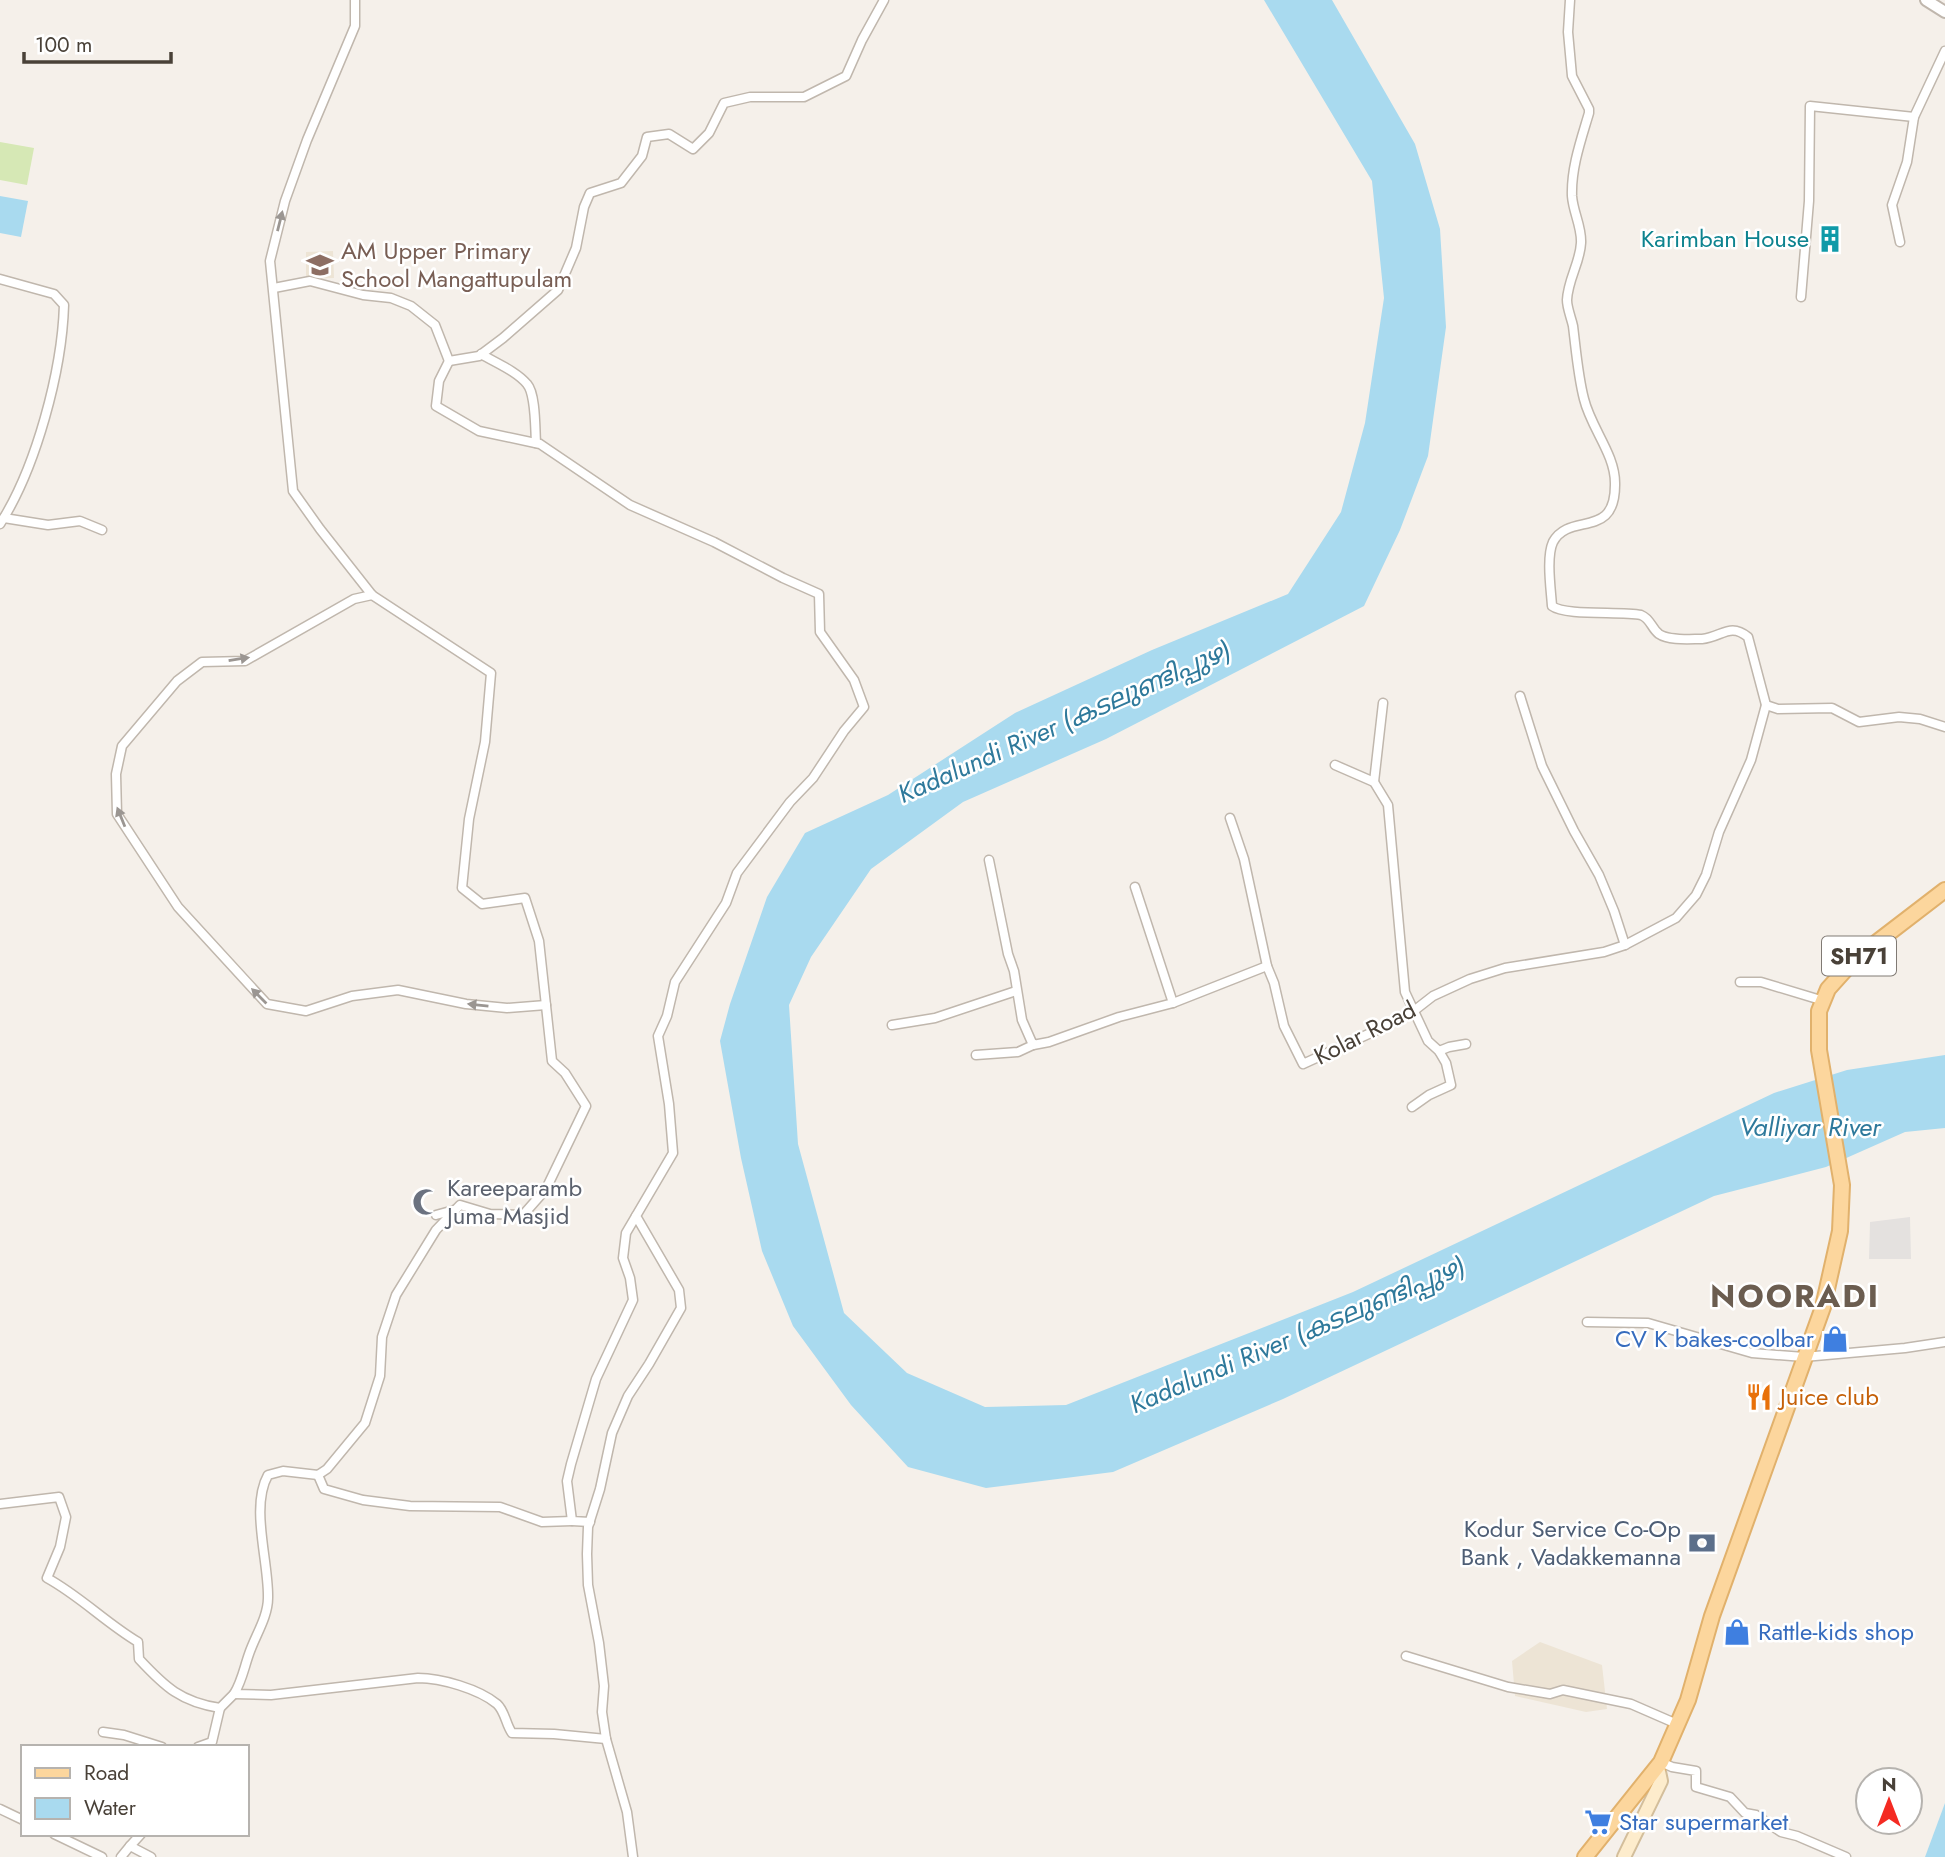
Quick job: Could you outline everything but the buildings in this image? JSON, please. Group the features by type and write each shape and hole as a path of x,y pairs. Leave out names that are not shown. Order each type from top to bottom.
{"main road":[{"name":"SH71","path":"1585,1857 1659,1765 1688,1700 1712,1616 1823,1307 1840,1231 1842,1185 1819,1050 1819,1011 1828,989 1855,959 1945,890"},
{"path":"1624,1857 1661,1781 1659,1765"}],"street":[{"path":"355,0 355,26 307,140 285,201 270,261 293,491 372,595 491,673 485,742 469,819 462,888 482,904 525,898 539,941 552,1061 565,1073 586,1106 545,1189 523,1215 490,1214 460,1205"},
{"path":"449,361 481,354 558,290 576,248 584,207 590,194 621,183 642,156 647,137 669,134 693,149 709,133 724,103 750,97 804,97 846,76 884,0"},
{"path":"1570,0 1568,32 1572,76 1588,105 1589,113 1574,171 1572,197 1581,240 1567,301 1583,398 1592,425 1607,450 1615,480 1614,497 1607,515 1562,531 1552,544 1552,606 1573,611 1641,615 1647,617 1657,633 1668,638 1702,639 1735,629 1742,632 1748,637 1766,705 1778,709 1832,708 1859,722 1899,717 1920,719 1945,727"},
{"path":"1926,0 1945,12"},
{"path":"1900,242 1892,205 1907,162 1914,117 1945,51"},
{"path":"1801,298 1809,201 1810,106 1914,117"},
{"path":"0,279 54,294 64,305 63,329 52,388 31,460 2,521 48,525 80,522 103,530"},
{"path":"274,288 310,281 363,295 391,298 411,306 435,325 449,361 439,381 436,406 479,431 536,443 630,505 714,542 819,594 820,632 855,680 864,707 844,731 813,778 790,802 737,873 726,903 675,982 667,1016 658,1035 669,1104 673,1153 626,1233 622,1258 630,1278 634,1300 596,1379 571,1464 568,1481 572,1521"},
{"path":"481,354 529,386 536,443"},
{"path":"372,595 354,599 245,661 202,662 177,681 122,746 116,774 117,814 178,907 267,1004 306,1011 352,996 398,990 467,1004 507,1008 546,1005"},
{"path":"1520,696 1527,724 1547,778 1599,875 1615,911 1625,945"},
{"path":"1374,782 1383,703"},
{"name":"Kolar Road","path":"1267,966 1274,983 1284,1026 1303,1064 1415,1010 1433,996 1470,979 1505,968 1604,952 1625,945 1676,918 1696,895 1751,760 1766,705"},
{"path":"1335,765 1374,782 1388,805 1405,992 1428,1041 1439,1051 1446,1063 1451,1085 1412,1107"},
{"path":"976,1055 1018,1052 1119,1017 1173,1003 1267,966 1244,859 1230,818"},
{"path":"989,860 1022,1020 1033,1045"},
{"path":"1135,887 1173,1003"},
{"path":"1740,982 1761,982 1824,1001"},
{"path":"892,1025 935,1018 1016,990"},
{"path":"1439,1051 1466,1045"},
{"path":"436,1214 454,1210 460,1205"},
{"path":"204,1745 212,1742 220,1708 240,1685 249,1653 268,1609 261,1519 265,1480 268,1475 276,1472 318,1475 327,1469 365,1423 380,1376 382,1337 396,1295 436,1230 460,1205"},
{"path":"633,1857 627,1812 606,1739 602,1712 604,1686 588,1585 587,1554 590,1522 612,1433 628,1395 681,1308 679,1290 636,1216"},
{"path":"1587,1322 1648,1323 1752,1353 1804,1357 1945,1342"},
{"path":"318,1475 324,1489 363,1500 410,1506 500,1507 542,1522 590,1522"},
{"path":"0,1504 59,1497 66,1517 60,1547 47,1578 68,1589 138,1642 139,1660 176,1695 205,1706 220,1708"},
{"path":"1406,1656 1508,1688 1550,1694 1563,1690 1631,1704 1677,1724"},
{"path":"234,1694 271,1695 437,1678 483,1696 499,1706 512,1733 606,1739"},
{"path":"103,1732 124,1735 156,1745"},
{"path":"1659,1765 1696,1771 1696,1787 1730,1797 1745,1812 1756,1815 1781,1832 1846,1857"},
{"path":"0,1809 21,1818"},
{"path":"58,1836 102,1857"},
{"path":"121,1857 139,1836"},
{"path":"130,1846 151,1857"}],"shaded area":[{"name":"AM Upper Primary School Mangattupulam","path":"333,251 334,278 306,279 306,252"},
{"path":"1910,1217 1911,1259 1869,1259 1870,1222"},
{"path":"1540,1642 1602,1665 1607,1709 1586,1712 1515,1696 1512,1661"}],"green space":[{"path":"0,142 34,148 27,185 0,180"}],"water":[{"name":"Valliyar River","path":"1264,0 1332,0 1415,144 1440,229 1446,327 1428,456 1400,530 1364,606 1106,739 963,802 871,869 811,957 789,1005 798,1144 844,1313 907,1373 985,1407 1066,1405 1353,1292 1774,1093 1847,1070 1945,1055 1945,1128 1905,1132 1826,1167 1714,1196 1283,1399 1113,1472 986,1488 908,1467 851,1405 793,1326 762,1251 741,1158 720,1041 767,897 805,833 888,795 1015,713 1152,650 1288,594 1341,512 1365,423 1384,298 1372,181"},
{"path":"0,196 28,201 21,237 0,233"},
{"path":"1945,1803 1945,1857 1925,1857"}],"place":[{"name":"Karimban House","path":"1830,239"},
{"name":"AM Upper Primary School Mangattupulam","path":"320,265"},
{"name":"Kareeparamb Juma Masjid","path":"426,1202"},
{"name":"CV K bakes-coolbar","path":"1835,1339"},
{"name":"Juice club","path":"1759,1397"},
{"name":"Kodur Service Co-Op Bank , Vadakkemanna","path":"1702,1543"},
{"name":"Rattle-kids shop","path":"1737,1632"},
{"name":"Star supermarket","path":"1598,1822"}],"district":[{"name":"NOORADI","path":"1795,1296"}],"water label":[{"name":"Kadalundi River (കടലുണ്ടിപ്പുഴ)","path":"1064,722"},
{"name":"Kadalundi River (കടലുണ്ടിപ്പുഴ)","path":"1297,1335"}]}
